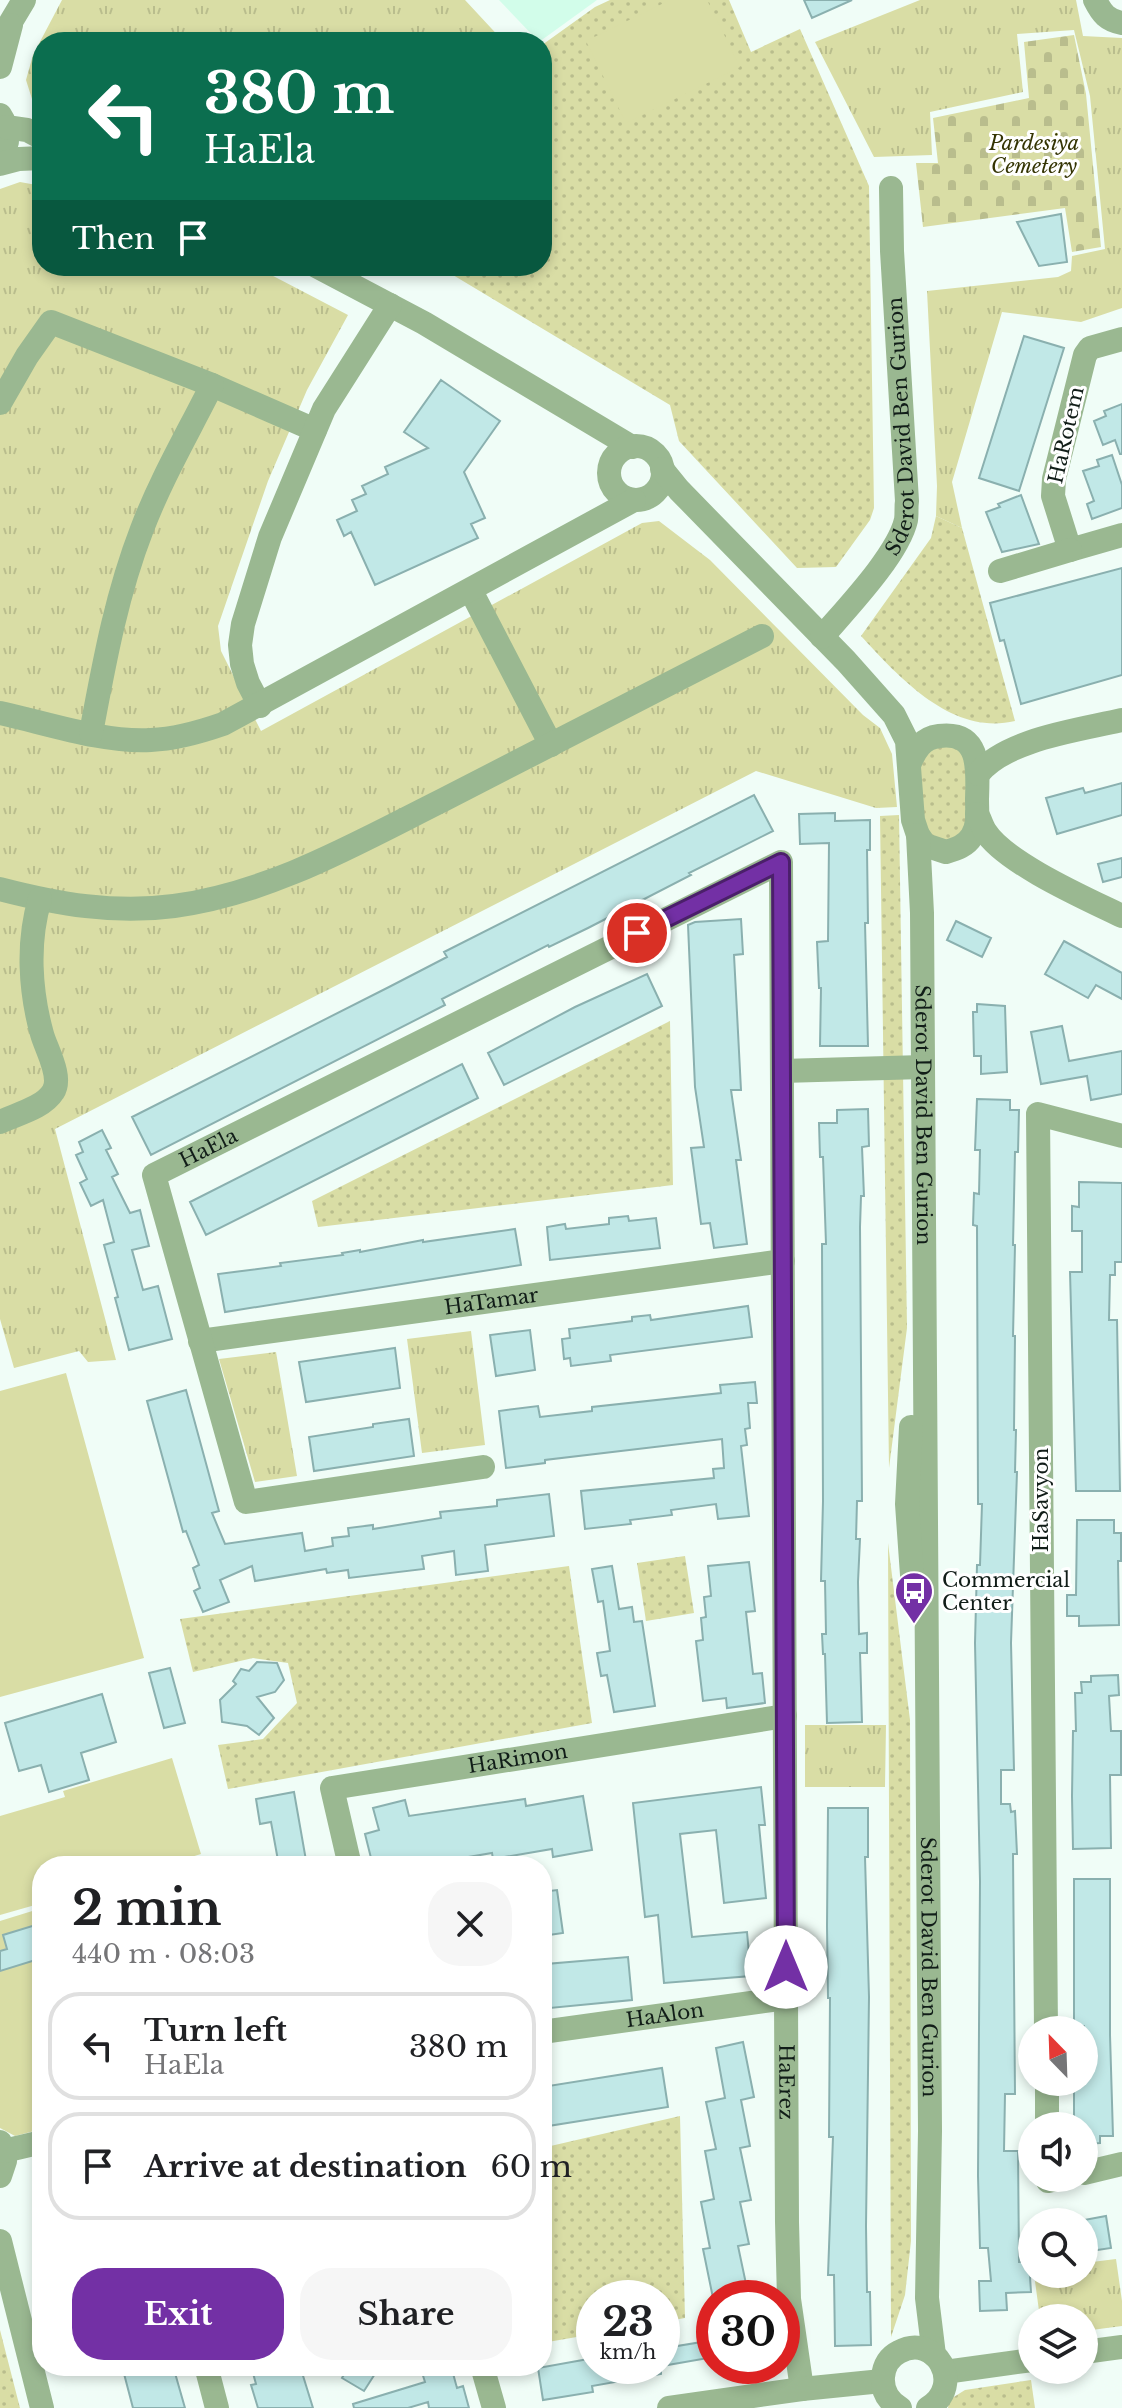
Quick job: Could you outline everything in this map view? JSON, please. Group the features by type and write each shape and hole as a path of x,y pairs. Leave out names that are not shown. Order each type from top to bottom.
{"street":[{"path":"0,67 6,31 24,0"},
{"path":"1095,0 1106,17 1122,23"},
{"path":"3,121 32,133"},
{"path":"0,158 8,133 3,121"},
{"path":"0,164 32,158"},
{"name":"Sderot David Ben Gurion","path":"822,637 883,563 906,520 891,188"},
{"path":"0,713 128,740 176,737 223,724 657,490 662,482 662,469 657,456 650,450 632,447 335,276"},
{"path":"260,706 248,683 240,645 243,624 270,537 315,430 345,372 390,305"},
{"path":"0,403 51,322 212,385 315,430"},
{"name":"HaRotem","path":"1070,550 1053,496 1054,479 1085,355 1090,348 1122,339"},
{"path":"91,733 110,630 130,562 166,474 212,385"},
{"path":"547,398 591,439 606,461 619,494 673,507 724,537"},
{"path":"573,535 597,509 616,455 632,447"},
{"path":"662,469 894,715 920,731 936,736 950,735 988,743 1037,741"},
{"path":"1000,571 1122,535"},
{"path":"471,591 551,745"},
{"path":"0,889 103,909 150,909 200,902 252,888 321,861 762,636"},
{"path":"894,715 907,741 913,820 918,835 925,845 946,852 960,847 972,836 977,824 978,774 974,752 961,737"},
{"path":"978,774 999,756 1037,741 1122,720"},
{"path":"909,765 920,745 936,736"},
{"path":"977,814 992,840 1035,872"},
{"name":"Sderot David Ben Gurion","path":"918,835 922,913 925,1317 912,1406 907,1504 913,1592 927,1690 930,2116 927,2298 944,2391 934,2405"},
{"path":"960,847 1035,872 1122,916"},
{"name":"Sderot David Ben Gurion","path":"922,913 932,881 960,847"},
{"name":"HaErez","path":"781,862 788,2272 802,2389"},
{"name":"HaEla","path":"483,1467 246,1502 154,1175 781,862"},
{"path":"0,1122 43,1103 57,1085 34,996 32,960 35,917 40,899"},
{"path":"782,1071 923,1067"},
{"name":"HaSavyon","path":"1046,2016 1038,1114 1122,1136"},
{"name":"HaTamar","path":"200,1341 783,1261"},
{"name":"HaRimon","path":"348,1856 332,1788 785,1716"},
{"name":"HaAlon","path":"552,2031 786,1998"},
{"path":"0,2176 5,2161 2,2146 32,2143"},
{"path":"1098,2170 1122,2164"},
{"name":"Sderot David Ben Gurion","path":"882,2381 887,2362 897,2353 913,2322 929,2244"},
{"path":"0,2245 32,2369"},
{"path":"1098,2350 1122,2347"},
{"path":"897,2353 920,2348 940,2364 1018,2361"},
{"path":"34,2376 42,2408"},
{"path":"209,2376 217,2408"},
{"path":"485,2376 494,2408"},
{"path":"669,2408 882,2381 887,2397 897,2407"}],"shaded area":[{"path":"499,0 597,0 552,33 529,32"}],"green space":[{"path":"62,0 465,0 495,32 45,32"},
{"path":"610,0 729,0 751,52 800,29 869,186 874,508 870,520 836,567 797,568 679,441 670,405 455,276 552,276 552,38"},
{"path":"670,0 707,0 740,67 626,123 586,41"},
{"path":"920,0 1076,0 1083,36 1122,38 1122,308 1081,322 1002,312 952,482 962,528 936,516 927,291 1058,277 1071,271 1072,256 1105,249 1090,96 1074,30 1017,34 1023,92 930,112 932,155 874,157 815,42"},
{"name":"Pardesiya Cemetery","path":"1074,35 1086,94 1101,247 1072,252 1065,208 923,227 916,163 938,163 933,118 1029,98 1024,42"},
{"path":"32,59 32,99 26,80"},
{"path":"20,182 32,184 32,276 273,276 348,315 307,390 268,481 218,626 221,651 261,731 642,523 659,521 710,560 863,715 880,728 892,754 897,807 876,808 756,771 55,1129 116,1360 88,1362 79,1351 14,1368 0,1319 0,189"},
{"path":"936,516 962,528 1015,721 992,723 970,720 949,712 910,685 861,636 931,538"},
{"path":"949,743 967,755 969,823 953,842 930,838 921,818 921,756 925,751"},
{"path":"899,815 907,1328 889,1468 880,816"},
{"path":"670,1021 673,1185 318,1227 312,1201"},
{"path":"471,1331 485,1445 422,1453 407,1339"},
{"path":"276,1352 297,1476 255,1482 219,1359"},
{"path":"66,1373 144,1658 0,1697 0,1391"},
{"path":"888,1543 910,1720 911,2241 905,2295 891,2337"},
{"path":"685,1556 694,1613 646,1621 637,1563"},
{"path":"569,1566 592,1723 228,1789 218,1745 263,1739 297,1703 288,1663 253,1658 193,1672 180,1619"},
{"path":"805,1725 886,1725 885,1787 805,1787"},
{"path":"172,1758 201,1854 32,1856 32,1906 0,1915 0,1816 65,1797 63,1791"},
{"path":"32,1911 32,2132 15,2136 0,2128 0,1921"},
{"path":"680,2116 685,2318 680,2319 680,2280 576,2280 576,2337 552,2341 552,2146"},
{"path":"1116,2259 1122,2326 1098,2329 1098,2304 1038,2304 1036,2288 1098,2288 1098,2261"},
{"path":"0,2330 20,2408 0,2408"},
{"path":"1018,2382 1032,2384 1035,2408 948,2408 949,2400 965,2390"}],"building":[{"path":"804,0 852,0 812,18"},
{"path":"1061,214 1067,262 1039,266 1017,222"},
{"path":"1024,336 1064,348 1019,491 979,478"},
{"path":"441,380 500,421 464,472 485,518 471,524 478,538 375,585 351,532 344,536 337,520 357,511 352,500 366,494 362,486 388,474 385,467 428,448 404,432"},
{"path":"1122,404 1120,454 1115,440 1103,445 1094,421 1106,416 1104,411"},
{"path":"1112,455 1122,485 1122,508 1092,519 1087,504 1094,501 1083,471 1099,466 1097,460"},
{"path":"1021,495 1039,544 1002,552 986,512"},
{"path":"1122,568 1122,675 1021,704 1004,640 1000,641 990,603"},
{"path":"1122,783 1122,815 1057,834 1046,798 1083,788 1085,793"},
{"path":"754,795 773,831 588,928 442,999 445,1005 151,1155 132,1117 447,957 444,952"},
{"path":"835,813 835,821 870,820 870,850 867,850 868,923 865,923 868,1046 820,1046 821,988 817,942 828,941 829,843 800,844 799,814"},
{"path":"1122,858 1122,877 1103,882 1098,864"},
{"path":"741,919 743,954 734,955 741,1090 731,1090 741,1160 736,1160 747,1244 714,1248 710,1223 701,1224 691,1148 704,1147 695,1087 688,925"},
{"path":"956,921 991,938 982,957 947,940"},
{"path":"1064,941 1122,973 1122,999 1096,985 1088,998 1045,974"},
{"path":"647,974 662,1006 504,1085 488,1053 575,1007"},
{"path":"977,1004 1005,1006 1007,1072 981,1074 981,1056 974,1056 973,1012 977,1012"},
{"path":"1062,1026 1069,1061 1122,1051 1122,1094 1091,1100 1087,1076 1041,1084 1031,1032"},
{"path":"462,1064 478,1098 206,1235 190,1202"},
{"path":"977,1099 1010,1100 1010,1110 1019,1110 1013,1245 1017,1472 1011,1643 1014,1770 1001,1770 1001,1804 1010,1804 1011,1812 1015,1811 1017,1854 1013,1854 1015,2094 1005,2094 1004,2151 1018,2151 1018,2288 1031,2288 1031,2292 1006,2293 1007,2310 980,2311 979,2281 991,2281 988,2248 980,2248 978,2176 980,1881 975,1643 982,1504 978,1504 977,1226 973,1225 974,1193 979,1194 980,1150 975,1150"},
{"path":"868,1109 869,1146 862,1147 864,1196 861,1196 860,1227 862,1501 857,1501 856,1539 860,1539 859,1634 867,1633 867,1653 860,1653 862,1722 827,1723 822,1634 826,1634 825,1581 821,1581 822,1244 826,1244 819,1123 837,1123 837,1110"},
{"path":"102,1130 111,1148 106,1150 118,1174 112,1177 130,1213 140,1210 149,1246 132,1250 143,1290 158,1286 172,1339 129,1350 104,1245 114,1242 103,1200 91,1206 80,1183 87,1179 76,1155 83,1152 79,1142"},
{"path":"1079,1182 1122,1183 1122,1262 1115,1262 1115,1275 1110,1275 1109,1320 1117,1320 1120,1491 1076,1491 1070,1272 1082,1272 1082,1231 1072,1231 1072,1206 1079,1207"},
{"path":"628,1216 629,1221 656,1218 660,1248 550,1260 547,1227 565,1224 566,1229 609,1224 609,1218"},
{"path":"515,1229 521,1265 225,1312 218,1274 281,1266 280,1263 423,1240"},
{"path":"748,1306 752,1337 610,1355 611,1361 571,1366 570,1358 564,1359 562,1339 570,1338 569,1329 632,1321 632,1317 650,1315 651,1320"},
{"path":"530,1330 535,1370 496,1376 490,1335"},
{"path":"395,1348 400,1388 306,1402 299,1362"},
{"path":"755,1382 757,1403 748,1403 750,1428 745,1429 747,1445 741,1446 749,1516 718,1519 716,1504 671,1510 672,1515 630,1520 631,1524 585,1529 581,1491 714,1478 713,1469 724,1468 722,1439 545,1460 545,1463 506,1468 499,1411 538,1406 540,1417 592,1411 592,1407 721,1393 720,1385"},
{"path":"186,1390 219,1511 212,1513 225,1544 302,1533 305,1551 333,1546 332,1538 349,1536 348,1528 373,1525 373,1529 441,1518 440,1512 497,1506 497,1500 549,1494 554,1536 485,1545 488,1571 456,1575 454,1551 422,1556 424,1569 349,1578 348,1570 327,1573 326,1569 255,1581 252,1566 220,1580 229,1602 203,1612 194,1591 200,1588 193,1568 199,1565 186,1531 183,1532 147,1401"},
{"path":"409,1419 414,1456 314,1471 309,1437"},
{"path":"1077,1520 1114,1520 1114,1533 1121,1533 1119,1625 1079,1626 1079,1616 1067,1616 1067,1595 1076,1595"},
{"path":"749,1562 755,1611 746,1612 753,1674 762,1673 765,1703 727,1708 726,1698 703,1701 696,1641 703,1640 701,1618 706,1617 704,1597 711,1596 708,1566"},
{"path":"612,1566 619,1609 632,1607 634,1622 642,1621 655,1706 614,1712 607,1675 601,1676 597,1653 610,1651 603,1601 598,1602 592,1569"},
{"path":"257,1662 277,1663 284,1680 275,1692 257,1697 274,1718 259,1735 247,1726 222,1722 220,1700 236,1684 233,1681 241,1669 249,1671"},
{"path":"170,1668 185,1723 164,1728 149,1673"},
{"path":"1118,1675 1119,1695 1109,1696 1111,1731 1121,1731 1121,1775 1110,1775 1111,1848 1073,1849 1075,1693 1082,1693 1081,1682 1091,1682 1091,1676"},
{"path":"102,1694 116,1742 81,1753 89,1780 49,1792 41,1765 19,1771 5,1723"},
{"path":"761,1787 765,1825 759,1825 766,1898 724,1903 716,1830 680,1834 692,1937 747,1932 751,1976 664,1983 658,1915 645,1917 633,1803"},
{"path":"294,1792 305,1856 277,1856 271,1822 260,1824 256,1799"},
{"path":"583,1796 592,1850 553,1857 552,1849 511,1856 492,1856 492,1853 474,1856 370,1856 365,1834 379,1830 373,1808 405,1800 409,1816 525,1799 526,1806"},
{"path":"828,1808 868,1808 868,1857 865,1857 869,1997 866,2226 871,2345 835,2346 834,2275 828,2275 833,2137 829,2137"},
{"path":"1074,1879 1110,1879 1113,2136 1100,2136 1100,2143 1098,2112 1074,2112 1074,2096 1098,2096 1098,2016 1074,2016"},
{"path":"557,1890 563,1933 552,1935 552,1891"},
{"path":"32,1926 32,1961 0,1971 0,1951 7,1949 3,1935"},
{"path":"628,1957 632,2000 552,2008 552,1963"},
{"path":"743,2042 754,2097 741,2100 750,2146 740,2148 751,2200 740,2202 749,2244 738,2246 745,2280 709,2280 703,2249 710,2248 701,2202 714,2199 705,2151 716,2149 706,2102 725,2098 716,2048"},
{"path":"662,2068 668,2107 552,2125 552,2085"},
{"path":"1106,2216 1111,2248 1098,2250 1098,2217"},
{"path":"696,2343 696,2360 680,2363 680,2346"},
{"path":"576,2361 576,2384 604,2384 592,2386 593,2392 543,2400 539,2376 552,2376 552,2366"},
{"path":"125,2376 176,2376 185,2408 133,2408"},
{"path":"254,2376 303,2376 313,2408 258,2408 251,2385 256,2384"},
{"path":"343,2376 374,2376 364,2391"},
{"path":"423,2376 454,2376 457,2388 463,2386 469,2408 429,2408 428,2402 408,2408 354,2408 353,2404 425,2382"}],"place":[{"name":"Commercial Center","path":"914,1625"}],"route":[{"path":"637,933 781,862 786,1967"}]}
